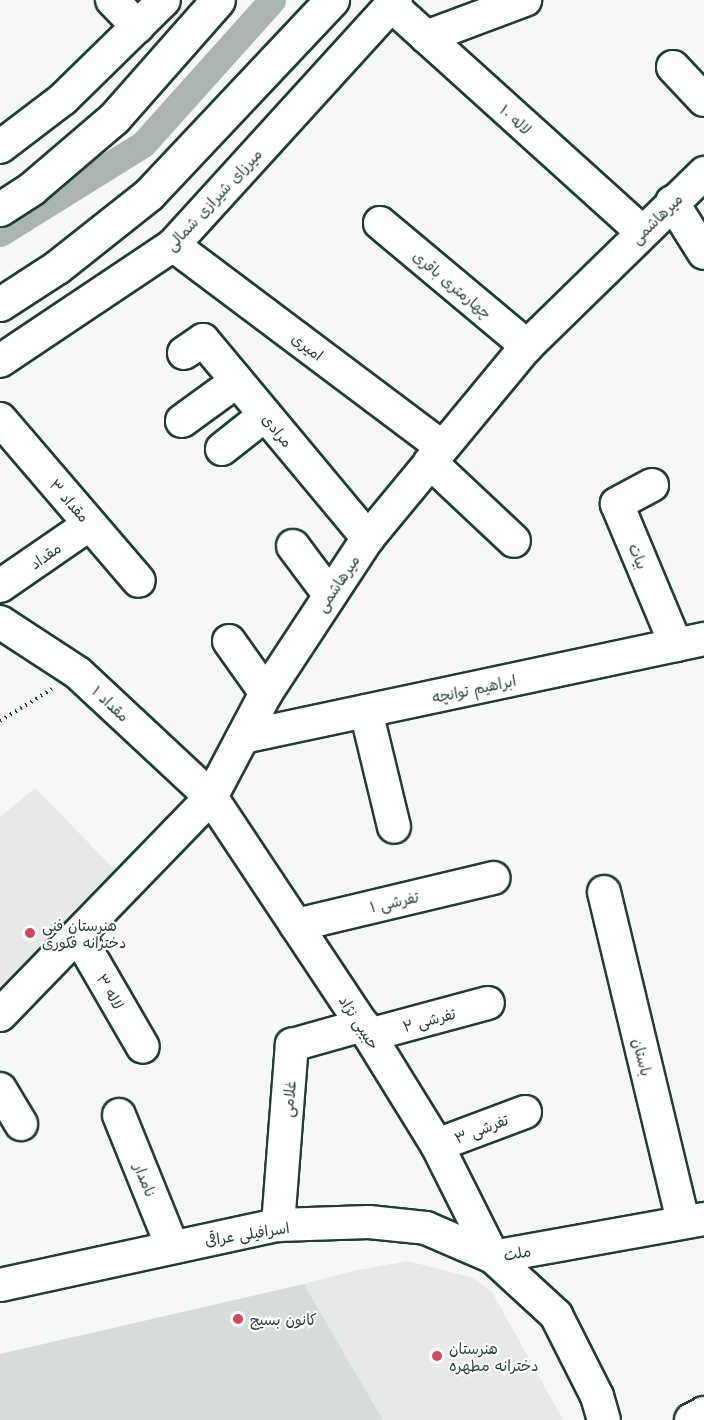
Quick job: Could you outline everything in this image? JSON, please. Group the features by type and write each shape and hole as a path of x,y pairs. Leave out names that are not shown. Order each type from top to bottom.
{"main road":[{"path":"0,209 33,188 114,118 218,0"},
{"path":"0,304 57,267 149,194 332,0"}],"street":[{"path":"112,0 138,27"},
{"path":"0,147 63,99 164,0"},
{"path":"426,37 525,0"},
{"name":"لاله ۱۰","path":"393,3 426,37 642,232"},
{"name":"میرزای شیرازی شمالی","path":"0,361 173,245 393,3"},
{"path":"673,67 704,100"},
{"name":"میرهاشمی","path":"0,1015 212,797 266,693 368,538 527,346 704,173"},
{"path":"672,202 704,254"},
{"name":"چهارمتری باقری","path":"380,223 527,346"},
{"name":"امیری","path":"173,245 436,455 514,541"},
{"name":"مرادی","path":"183,353 203,340 368,538"},
{"path":"182,421 237,381"},
{"path":"222,449 265,415"},
{"name":"مقداد ۳","path":"0,419 139,581"},
{"name":"بیات","path":"651,485 616,504 690,642"},
{"name":"مقداد","path":"0,586 90,524"},
{"path":"294,546 329,594"},
{"name":"مقداد ۱","path":"0,622 78,673 212,797"},
{"path":"229,641 266,693"},
{"name":"ابراهیم توانچه","path":"243,737 690,642"},
{"path":"366,711 394,827"},
{"name":"حبیبی نژاد","path":"212,797 366,1030 437,1145 493,1257"},
{"name":"تفرشی ۱","path":"296,925 493,878"},
{"name":"باستان","path":"604,892 694,1220"},
{"name":"لاله ۳","path":"78,935 143,1047"},
{"name":"تفرشی ۲","path":"366,1030 488,1003"},
{"name":"غلامی","path":"278,1226 292,1045 366,1030"},
{"path":"0,1089 21,1124"},
{"name":"تفرشی ۳","path":"437,1145 525,1112"},
{"name":"نامدار","path":"119,1115 172,1246"},
{"name":"ملت","path":"493,1257 694,1220"},
{"name":"اسرافیلی عراقی","path":"0,1285 172,1246 278,1226 369,1222 426,1228 493,1257"},
{"name":"ملت","path":"493,1257 556,1315 597,1396 604,1420"},
{"path":"691,1420 704,1413"}],"path":[{"path":"0,721 78,673"}],"shaded area":[{"name":"هنرستان فنی دخترانه فکوری","path":"35,788 120,875 0,992 0,817"},
{"name":"هنرستان دخترانه مطهره","path":"408,1261 473,1278 492,1292 563,1420 383,1420 304,1284 353,1271"},
{"name":"کانون بسیج","path":"304,1284 383,1420 0,1420 0,1354"}],"waterway":[{"path":"0,233 143,144 272,0"}],"place":[{"name":"هنرستان فنی دخترانه فکوری","path":"30,933"},
{"name":"کانون بسیج","path":"238,1319"},
{"name":"هنرستان دخترانه مطهره","path":"437,1356"}]}
